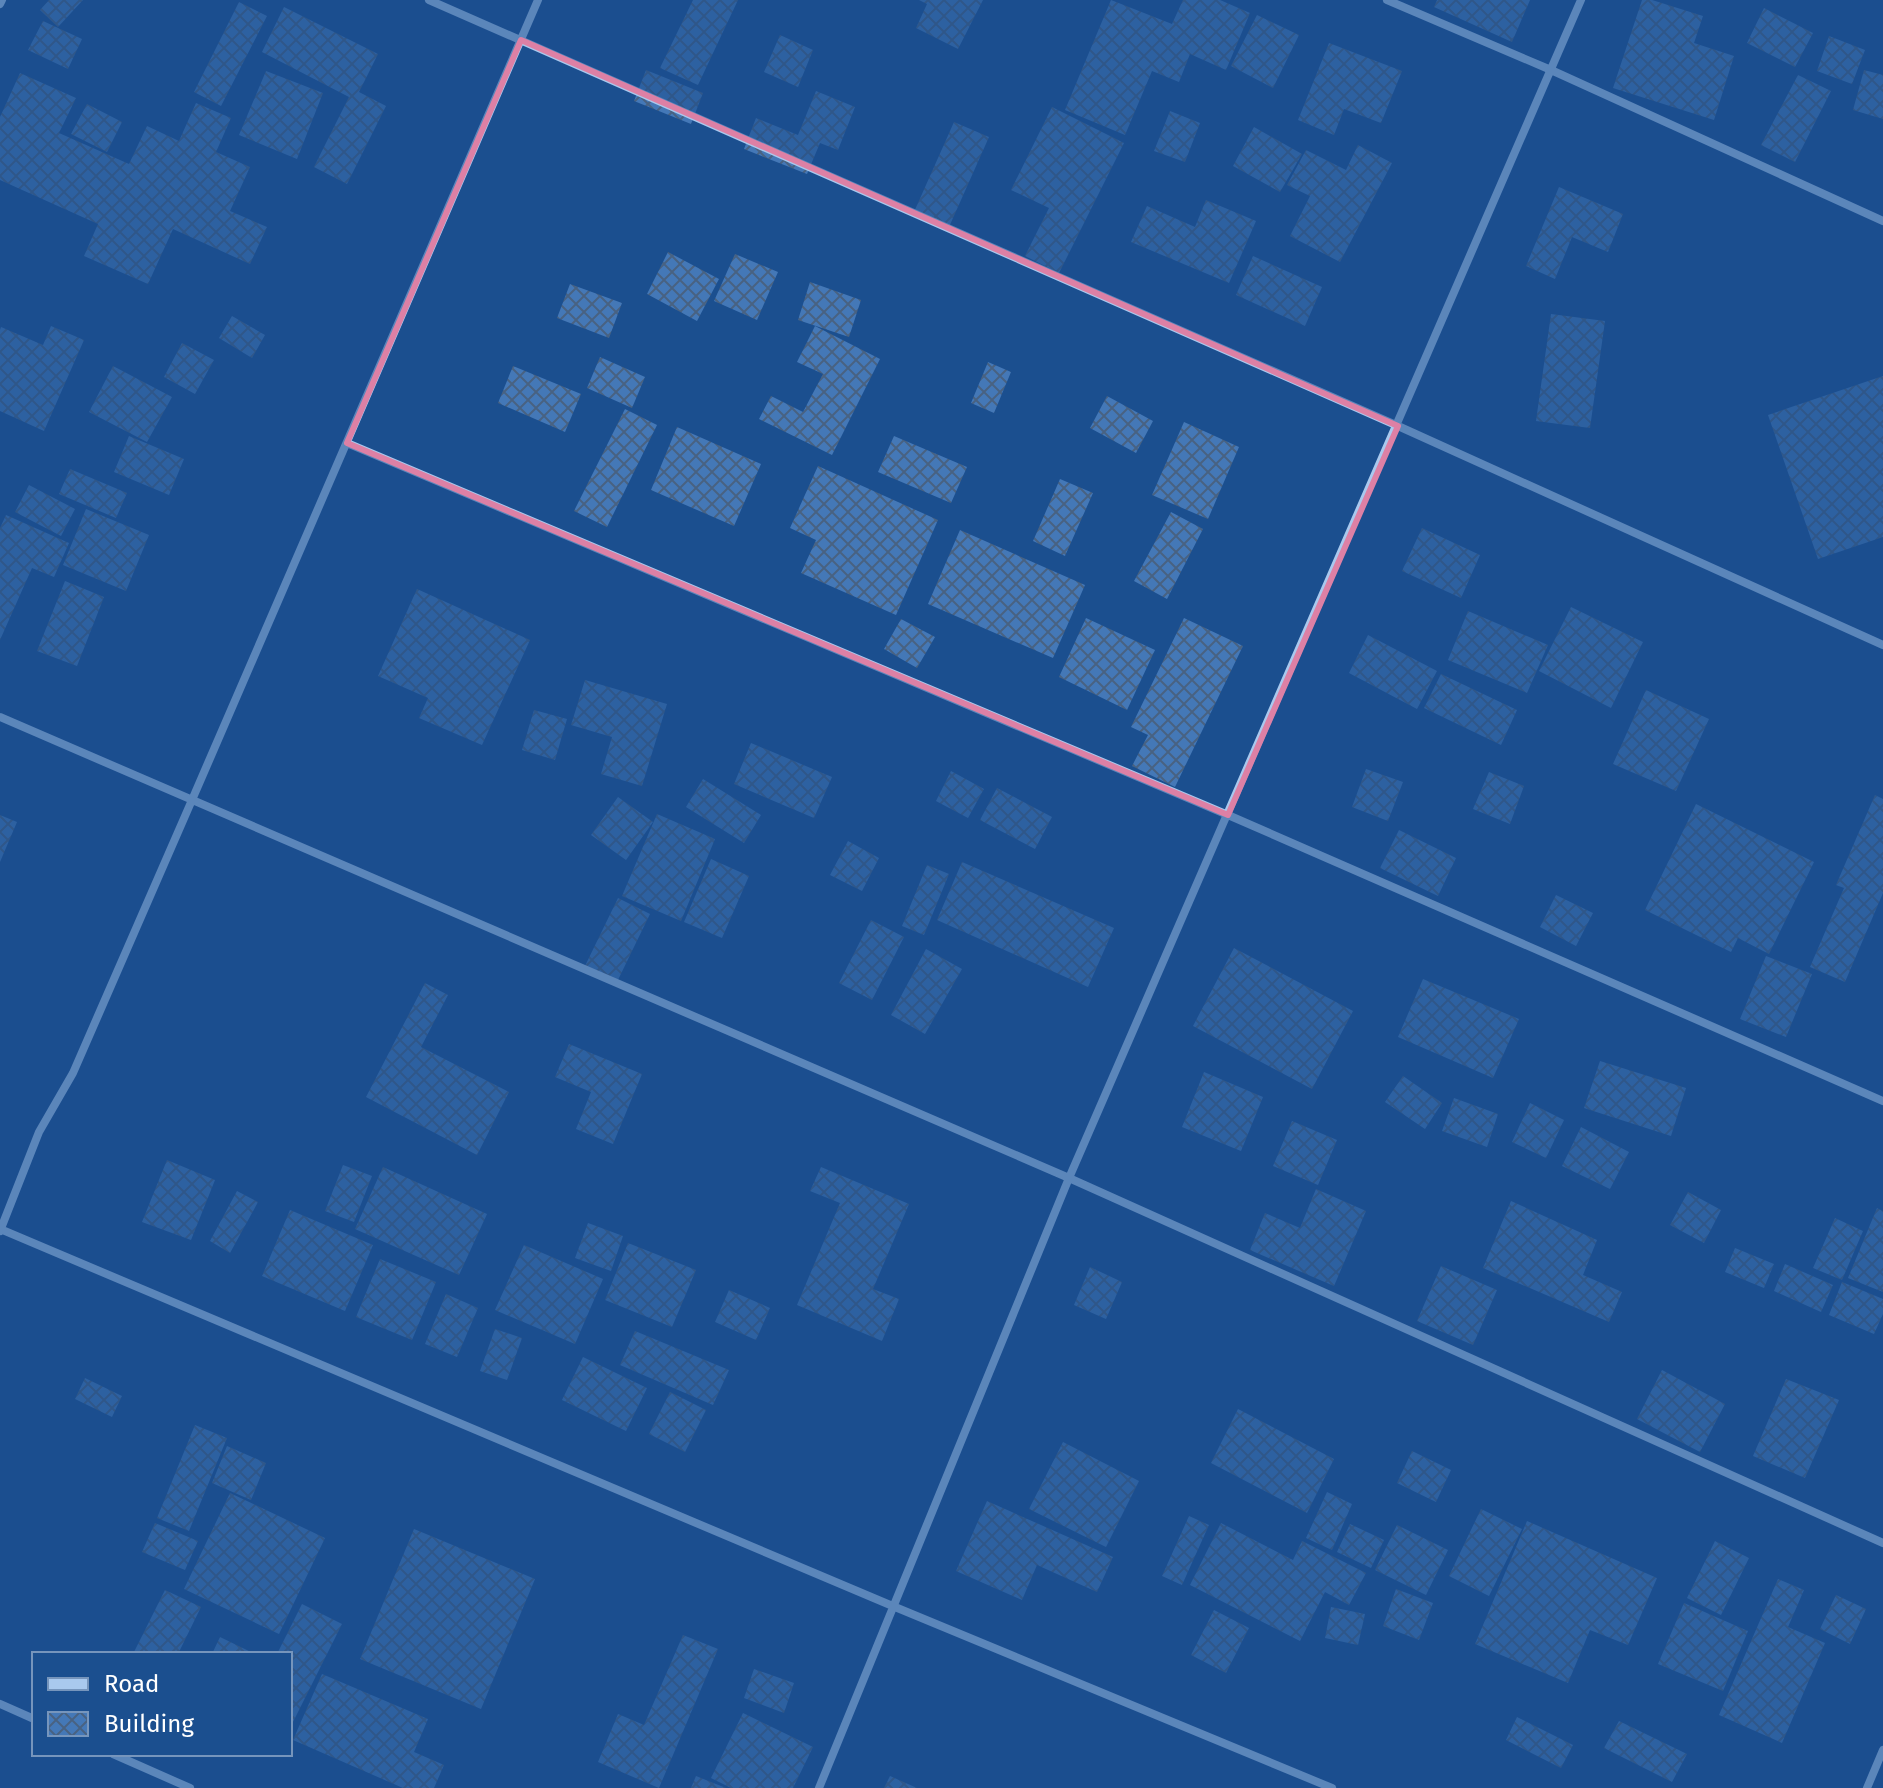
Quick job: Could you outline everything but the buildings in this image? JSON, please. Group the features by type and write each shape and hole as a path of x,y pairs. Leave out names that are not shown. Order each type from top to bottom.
{"street":[{"path":"429,0 1398,426 1883,645"},
{"path":"538,0 73,1073 39,1132 0,1230 1332,1788"},
{"path":"1387,0 1551,70 1883,221"},
{"path":"819,1788 1069,1178 1581,0"},
{"path":"347,443 1228,815 1883,1101"},
{"path":"0,717 1069,1178 1883,1543"},
{"path":"0,1704 32,1718"},
{"path":"1867,1788 1883,1750"},
{"path":"118,1756 190,1788"}],"highlighted area":[{"path":"521,40 1398,426 1228,815 347,443"}]}
